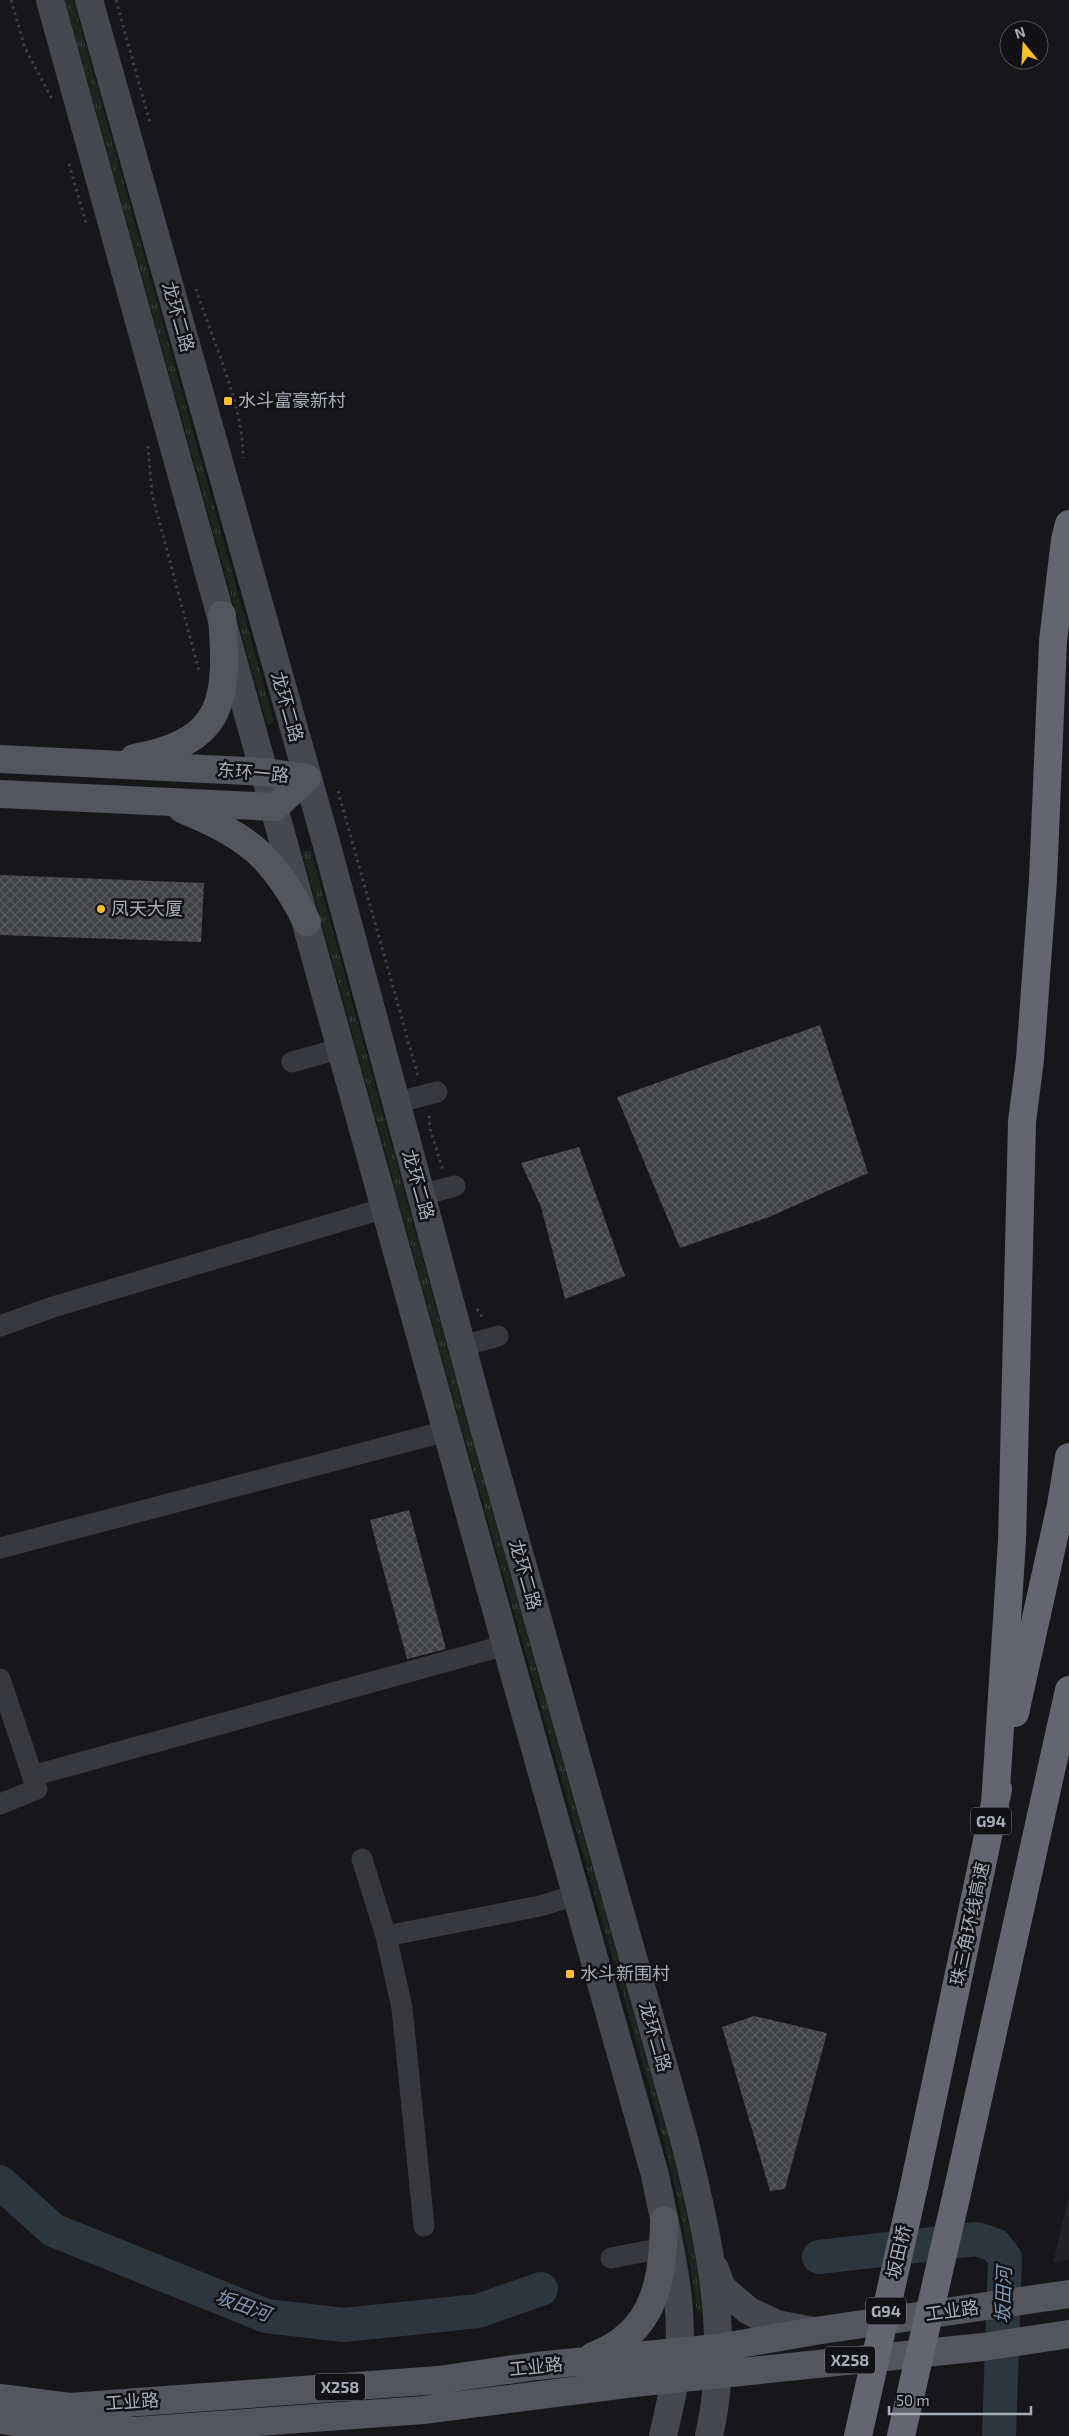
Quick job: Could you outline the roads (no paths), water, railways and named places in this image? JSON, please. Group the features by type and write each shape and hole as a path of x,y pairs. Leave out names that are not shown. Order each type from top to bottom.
{"highway":[{"path":"995,1805 1012,1541 1022,1122 1030,1059 1043,880 1053,641 1065,540 1069,524"},
{"name":"珠三角环线高速","path":"914,2186 1061,1505 1069,1457"},
{"name":"G94","path":"901,2436 1069,1690"},
{"name":"坂田桥","path":"858,2436 914,2186"}],"main road":[{"name":"龙环二路","path":"50,0 506,1645 655,2175 664,2220 678,2315 679,2353 663,2436"},
{"name":"龙环二路","path":"89,0 307,778 484,1428 675,2105 709,2251 715,2288 717,2361 714,2414 709,2436"},
{"path":"99,764 139,757 167,749 181,744 207,727 216,714 224,681 222,615"},
{"name":"东环一路","path":"0,759 265,772 307,778"},
{"name":"东环一路","path":"0,794 275,807 307,778"},
{"path":"154,801 181,808 246,841 272,866 286,884 307,922"},
{"path":"571,2363 604,2352 622,2342 637,2329 653,2297 663,2248 664,2220"},
{"path":"709,2251 722,2288 749,2311 777,2324 815,2331"},
{"name":"工业路","path":"0,2420 54,2427 135,2431 423,2410 675,2379 717,2361 815,2331 1060,2296"},
{"name":"工业路","path":"0,2398 70,2407 438,2380 571,2363 679,2353 717,2361 983,2346 1061,2336"}],"street":[{"path":"292,1062 342,1048"},
{"path":"395,1104 437,1092"},
{"path":"421,1195 450,1179"},
{"path":"0,1326 53,1306 385,1208"},
{"path":"463,1346 493,1331"},
{"path":"0,1548 447,1431"},
{"path":"32,1776 506,1645"},
{"path":"0,1679 37,1789 0,1804"},
{"path":"362,1859 386,1936 403,2016 424,2226"},
{"path":"386,1936 540,1906 576,1895"},
{"path":"611,2258 663,2248"}],"waterway":[{"name":"坂田河","path":"0,2182 53,2230 266,2316 344,2325 478,2311 541,2289"},
{"name":"坂田河","path":"819,2257 976,2239 995,2245 1005,2258 999,2436"}],"place":[{"name":"水斗富豪新村","path":"228,401"},
{"name":"凤天大厦","path":"101,909"},
{"name":"水斗新围村","path":"570,1974"}]}
